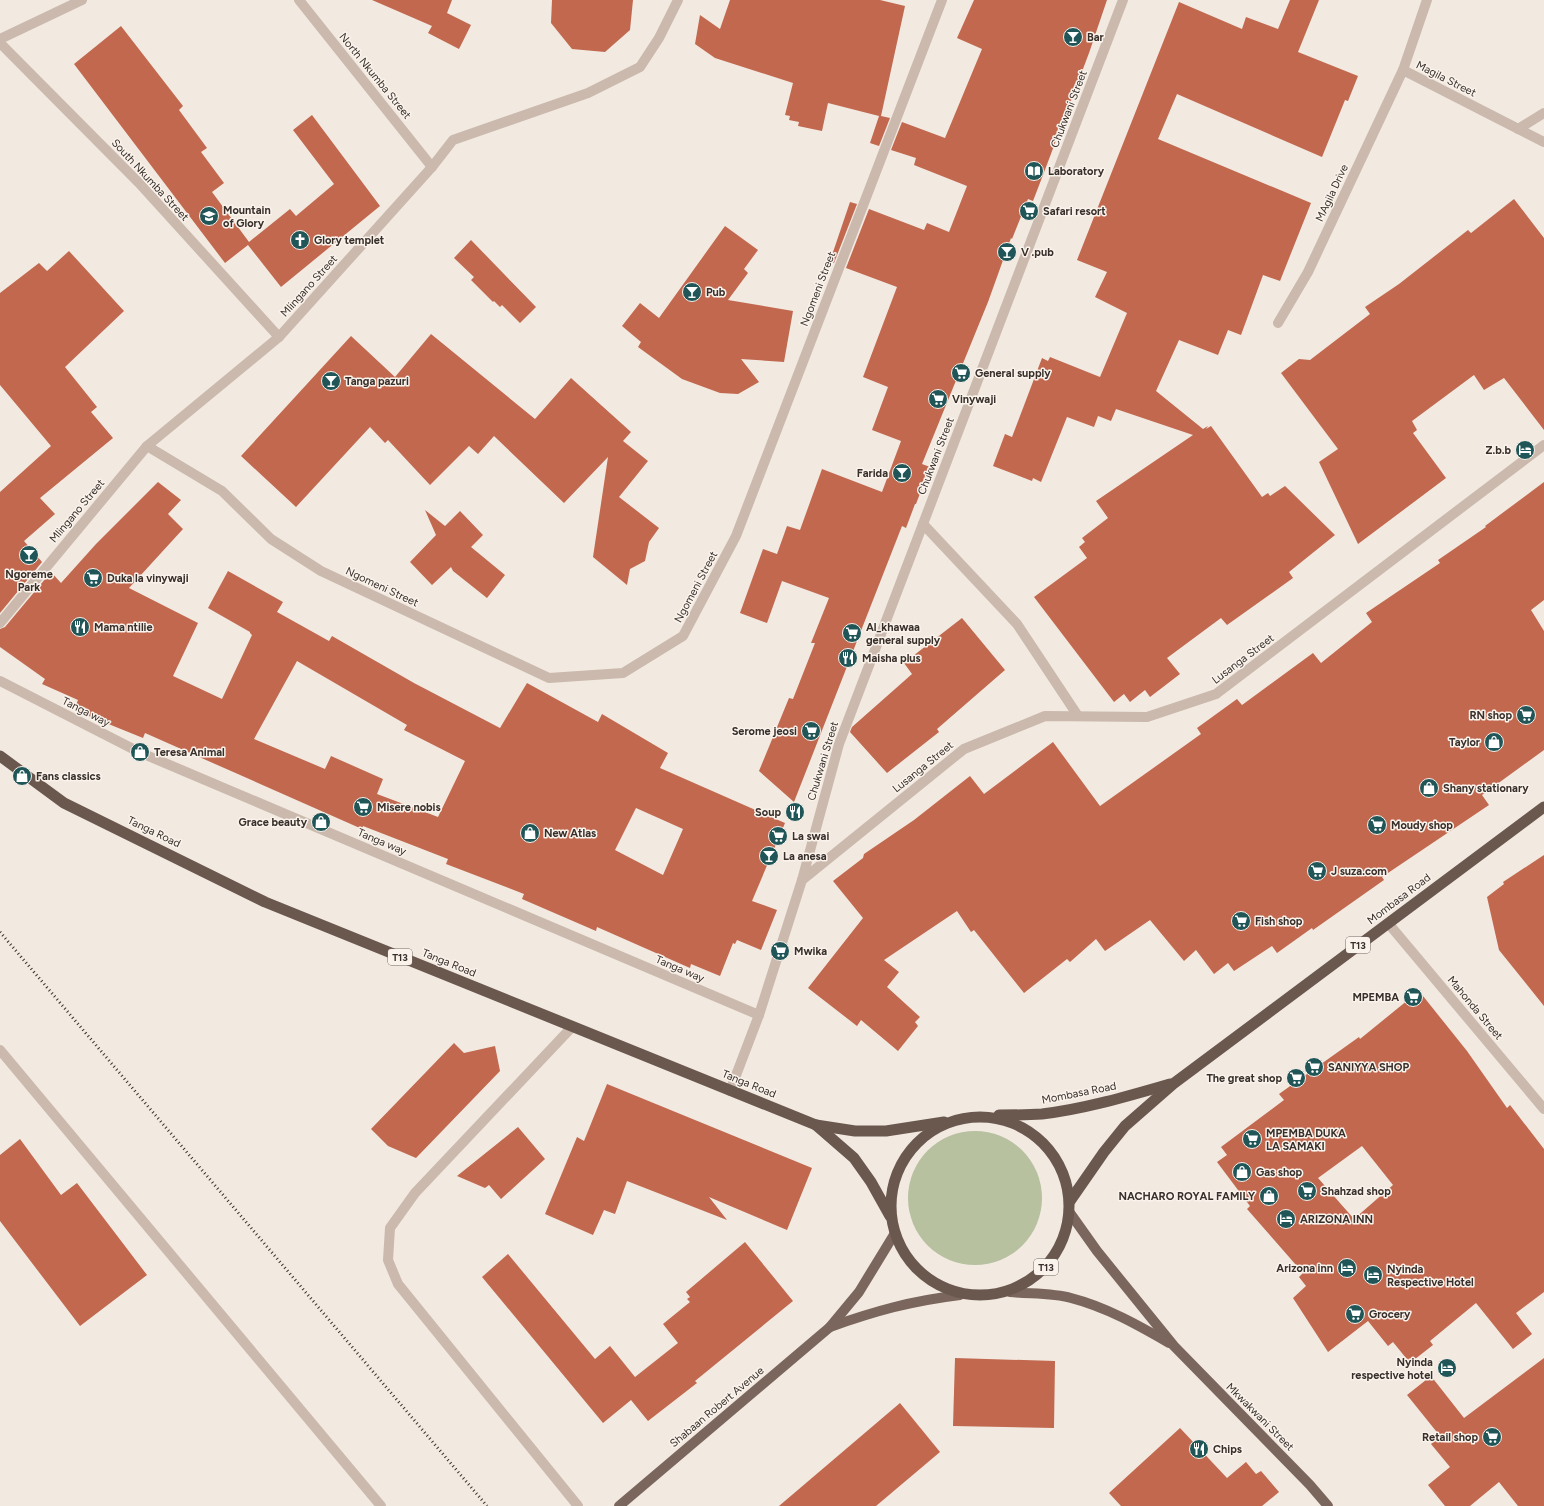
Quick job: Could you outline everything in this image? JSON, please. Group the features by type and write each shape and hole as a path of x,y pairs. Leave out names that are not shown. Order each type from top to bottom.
{"highway":[{"name":"Tanga Road","path":"0,756 64,802 265,902 816,1125"},
{"name":"Mombasa Road","path":"1070,1201 1104,1152 1125,1126 1173,1084 1544,807"},
{"name":"Mombasa Road","path":"990,1115 1041,1114 1077,1108 1115,1100 1173,1084"},
{"name":"T13","path":"990,1115 1020,1125 1045,1144 1063,1170 1070,1201 1070,1212 1061,1246 1040,1274 1010,1292 960,1294 915,1270 898,1245 890,1216 871,1182 854,1158 816,1125 855,1131 886,1131 990,1115"},
{"name":"T13","path":"890,1216 894,1178 913,1144 944,1122"}],"main road":[{"path":"1070,1212 1097,1251 1174,1346"},
{"path":"830,1327 859,1292 895,1233"},
{"path":"1010,1292 1070,1297 1107,1310 1132,1322 1174,1346"},
{"path":"830,1327 875,1311 915,1301 960,1294"},
{"name":"Shabaan Robert Avenue","path":"619,1506 830,1327"},
{"name":"Mkwakwani Street","path":"1174,1346 1305,1479 1328,1506"}],"street":[{"path":"0,39 82,0"},
{"name":"North Nkumba Street","path":"299,0 432,167"},
{"name":"Mlingano Street","path":"0,623 146,446 279,337 432,167 453,140 588,93 640,68 659,38 678,0"},
{"name":"Ngomeni Street","path":"146,446 222,491 270,539 321,571 549,678 624,673 683,636 736,536 942,0"},
{"name":"Chukwani Street","path":"730,1091 759,1015 802,880 839,744 1123,0"},
{"name":"Magila Street","path":"1427,0 1403,70 1544,142"},
{"name":"South Nkumba Street","path":"0,42 139,183 279,337"},
{"name":"MAgila Drive","path":"1278,323 1308,272 1403,70"},
{"path":"1518,129 1544,113"},
{"name":"Lusanga Street","path":"802,880 964,749 1045,716 1148,716 1216,694 1544,445"},
{"path":"923,524 1017,624 1078,716"},
{"name":"Tanga way","path":"0,681 139,752 759,1015"},
{"name":"Mahonda Street","path":"1388,923 1544,1109"},
{"path":"572,1027 415,1193 390,1228 388,1260 398,1284 578,1506"},
{"path":"0,1050 381,1506"}],"green space":[{"path":"975,1131 1001,1136 1017,1146 1027,1156 1037,1172 1042,1198 1037,1224 1027,1240 1017,1250 1001,1260 975,1265 949,1260 933,1250 923,1240 913,1224 908,1198 913,1172 923,1156 933,1146 949,1136"}],"building":[{"path":"372,0 452,0 447,13 471,25 459,49 428,33 432,26"},
{"path":"552,0 633,0 630,30 605,52 572,49 551,23"},
{"path":"730,0 880,0 905,6 881,116 890,118 879,146 870,143 879,116 828,103 822,131 798,126 799,122 789,120 790,116 785,115 793,83 715,58 695,44 700,15 720,29"},
{"path":"974,0 1107,0 1089,53 1033,201 1028,199 1012,239 1011,238 988,302 922,464 930,467 916,504 906,528 902,526 794,802 759,771 789,698 793,699 815,643 811,643 829,598 782,581 767,623 740,613 763,549 777,554 787,526 800,530 822,469 882,492 901,441 872,430 888,387 863,377 897,287 846,268 869,209 924,230 927,223 949,232 967,186 914,165 916,158 891,150 902,122 945,138 982,49 957,38"},
{"path":"1290,0 1319,0 1298,52 1358,76 1348,101 1345,100 1322,157 1177,94 1158,139 1311,203 1280,281 1263,275 1241,335 1228,330 1218,355 1179,340 1156,391 1203,429 1211,426 1262,497 1268,493 1270,496 1285,486 1335,535 1289,572 1293,578 1227,625 1221,618 1167,658 1180,674 1150,697 1145,690 1130,702 1124,694 1114,702 1034,597 1087,558 1079,547 1085,542 1082,538 1108,518 1096,501 1193,435 1116,409 1111,421 1098,416 1094,427 1067,417 1041,482 1033,478 1032,481 993,466 1005,434 1012,437 1042,358 1048,361 1050,357 1100,377 1127,313 1095,297 1107,272 1077,260 1179,2 1242,29 1246,17 1278,29"},
{"path":"121,26 183,106 179,110 207,148 201,152 224,183 212,192 249,242 290,209 296,216 334,184 293,130 312,115 380,206 281,287 248,245 225,263 74,64"},
{"path":"1514,199 1544,238 1544,430 1504,378 1484,390 1474,375 1412,421 1417,430 1413,433 1446,478 1358,544 1319,462 1338,449 1281,373 1299,359 1310,360 1370,314 1365,307 1399,284 1468,230 1471,233"},
{"path":"850,202 857,204 834,263 830,261"},
{"path":"725,226 758,250 744,269 748,273 728,300 793,311 784,362 741,359 759,382 738,394 720,393 682,379 638,347 641,342 622,326 640,303 659,318"},
{"path":"471,240 536,307 520,323 502,305 500,307 494,301 493,302 471,280 474,277 454,258"},
{"path":"69,251 124,311 65,367 97,407 91,412 113,438 40,498 55,514 24,541 42,562 0,613 0,492 51,446 0,385 0,293 39,263 47,271"},
{"path":"431,334 535,419 571,378 631,432 623,441 648,461 619,497 659,528 649,542 645,561 630,569 627,585 593,557 608,457 564,503 494,436 478,454 469,446 430,485 388,440 385,443 370,427 296,507 241,456 351,336 395,377"},
{"path":"158,482 181,500 168,514 183,529 129,588 198,623 173,676 222,699 252,635 250,632 208,608 228,571 283,602 277,612 329,641 332,636 414,683 500,728 527,683 598,722 602,714 668,753 660,768 785,823 752,901 777,910 761,950 737,940 735,944 733,943 720,976 691,964 690,968 597,927 596,931 522,899 524,894 446,864 448,859 363,826 362,829 145,733 143,738 74,710 78,700 42,684 45,679 0,647 0,629 5,627 51,572 61,583 96,544","holes":["297,661 407,725 404,730 465,761 438,817 377,794 383,779 331,756 325,769 254,739","636,808 683,829 663,875 615,850"]},
{"path":"1544,482 1544,600 1531,610 1544,631 1544,750 1482,795 1489,805 1382,877 1384,880 1313,930 1312,928 1277,953 1272,946 1234,971 1228,963 1214,974 1196,950 1184,961 1150,920 1105,951 1096,939 1070,962 1067,959 1024,993 974,930 971,932 957,911 884,960 899,972 887,987 920,1017 915,1022 918,1026 898,1051 861,1020 857,1026 808,988 863,918 833,881 863,858 864,854 914,820 970,776 984,794 1053,742 1100,806 1201,734 1197,728 1237,699 1242,705 1313,653 1321,663 1372,622 1366,613 1440,563 1438,560 1486,527 1485,526"},
{"path":"425,510 445,526 460,511 483,535 471,547 505,575 487,598 453,571 451,567 432,585 410,562 436,535"},
{"path":"962,618 1005,670 937,729 939,732 887,773 850,732 852,727 912,674 904,663"},
{"path":"1544,855 1544,1006 1499,950 1487,897 1504,884 1503,882"},
{"path":"1419,991 1467,1051 1507,1108 1510,1105 1544,1149 1544,1292 1516,1313 1532,1334 1513,1349 1476,1303 1430,1341 1433,1345 1410,1363 1393,1342 1388,1346 1368,1321 1328,1352 1293,1298 1306,1286 1299,1277 1303,1273 1247,1209 1250,1206 1217,1162 1227,1155 1221,1147 1284,1100 1279,1094 1359,1037 1360,1039","holes":["1362,1146 1393,1185 1354,1219 1318,1178"]},
{"path":"454,1043 464,1053 495,1046 500,1071 416,1158 388,1146 371,1129"},
{"path":"607,1084 812,1168 787,1230 709,1197 727,1220 627,1181 615,1214 604,1210 593,1235 545,1214 577,1137 584,1141"},
{"path":"518,1127 545,1159 501,1199 489,1185 485,1188 457,1176"},
{"path":"20,1139 61,1195 77,1183 147,1275 80,1326 0,1221 0,1155"},
{"path":"745,1242 793,1301 695,1381 697,1383 648,1421 631,1400 603,1423 482,1277 508,1254 595,1359 610,1346 635,1377 678,1343 663,1324 690,1302 687,1299 690,1297 686,1292"},
{"path":"955,1358 1055,1361 1054,1428 953,1426"},
{"path":"1544,1358 1544,1506 1518,1506 1499,1482 1470,1506 1445,1506 1428,1485 1450,1467 1431,1444 1440,1436 1407,1395 1431,1376 1464,1418"},
{"path":"900,1403 940,1452 876,1506 779,1506"},
{"path":"1180,1428 1227,1478 1246,1462 1256,1474 1261,1471 1279,1492 1262,1506 1121,1506 1109,1493"}],"railway":[{"path":"0,932 487,1506"}],"place":[{"name":"Bar","path":"1073,37"},
{"name":"Laboratory","path":"1034,171"},
{"name":"Safari resort","path":"1029,211"},
{"name":"Mountain of Glory","path":"209,216"},
{"name":"Glory templet","path":"300,240"},
{"name":"V .pub","path":"1007,252"},
{"name":"Pub","path":"692,292"},
{"name":"General supply","path":"961,373"},
{"name":"Tanga pazuri","path":"331,381"},
{"name":"Vinywaji","path":"938,399"},
{"name":"Z.b.b","path":"1525,450"},
{"name":"Farida","path":"902,473"},
{"name":"Ngoreme Park","path":"29,555"},
{"name":"Duka la vinywaji","path":"93,578"},
{"name":"Mama ntilie","path":"80,627"},
{"name":"Al_khawaa general supply","path":"852,633"},
{"name":"Maisha plus","path":"848,658"},
{"name":"RN shop","path":"1526,715"},
{"name":"Serome jeosi","path":"811,731"},
{"name":"Taylor","path":"1494,742"},
{"name":"Teresa Animal","path":"140,752"},
{"name":"Fans classics","path":"22,776"},
{"name":"Shany stationary","path":"1429,788"},
{"name":"Misere nobis","path":"363,807"},
{"name":"Soup","path":"795,812"},
{"name":"Grace beauty","path":"321,822"},
{"name":"Moudy shop","path":"1377,825"},
{"name":"New Atlas","path":"530,833"},
{"name":"La swai","path":"778,836"},
{"name":"La anesa","path":"769,856"},
{"name":"J suza.com","path":"1317,871"},
{"name":"Fish shop","path":"1241,921"},
{"name":"Mwika","path":"780,951"},
{"name":"MPEMBA","path":"1413,997"},
{"name":"SANIYYA SHOP","path":"1314,1067"},
{"name":"The great shop","path":"1296,1078"},
{"name":"MPEMBA DUKA LA SAMAKI","path":"1252,1139"},
{"name":"Gas shop","path":"1242,1172"},
{"name":"Shahzad shop","path":"1307,1191"},
{"name":"NACHARO ROYAL FAMILY","path":"1269,1196"},
{"name":"ARIZONA INN","path":"1286,1219"},
{"name":"Arizona inn","path":"1347,1268"},
{"name":"Nyinda Respective Hotel","path":"1373,1275"},
{"name":"Grocery","path":"1355,1314"},
{"name":"Nyinda respective hotel","path":"1447,1368"},
{"name":"Retail shop","path":"1492,1437"},
{"name":"Chips","path":"1199,1449"}]}
